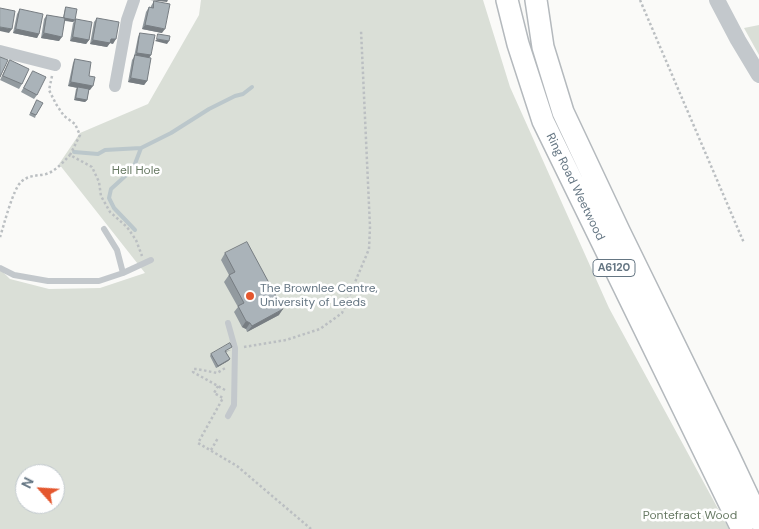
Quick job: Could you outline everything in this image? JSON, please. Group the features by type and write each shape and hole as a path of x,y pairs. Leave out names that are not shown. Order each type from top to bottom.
{"highway":[{"name":"Ring Road Weetwood","path":"507,0 518,44 544,121 742,529"},
{"name":"Ring Road Weetwood","path":"536,0 543,47 562,112 759,520"}],"street":[{"path":"114,86 127,20 134,0"},
{"path":"717,0 759,75"},
{"path":"0,51 54,65"}],"lane":[{"path":"104,229 117,250 123,273"},
{"path":"0,268 14,275 48,281 100,281 148,261"},
{"path":"228,323 233,336 234,348 234,406 228,416"}],"path":[{"path":"640,0 744,243"},
{"path":"234,348 254,347 286,340 320,329 342,313 369,249 370,227 361,30"},
{"path":"0,237 14,194 20,183 32,176 46,174 56,169 70,155 80,135 75,124 64,116 49,90 54,65"},
{"path":"70,155 92,167 99,182 101,196 110,212 127,227 148,261"},
{"path":"234,361 218,373 194,369 193,372 234,396"},
{"path":"218,386 214,393 223,398 198,443 237,466 311,529"},
{"path":"210,450 218,438"}],"green space":[{"path":"201,0 483,0 510,87 609,308 729,529 0,529 0,269 10,279 49,289 100,288 145,273 59,164 80,133 148,104 199,15"},
{"path":"759,25 759,55 744,28"}],"building":[{"path":"154,1 170,4 165,29 145,25 149,7 153,8"},
{"path":"66,7 77,9 75,20 64,18"},
{"path":"0,8 15,11 12,29 0,27"},
{"path":"20,9 43,14 39,34 16,29"},
{"path":"47,15 65,18 62,37 44,33"},
{"path":"97,18 119,22 116,39 111,39 110,43 93,40"},
{"path":"76,19 92,22 89,40 73,37"},
{"path":"140,33 155,35 151,55 137,53"},
{"path":"158,34 170,36 169,41 157,39"},
{"path":"135,55 151,58 147,81 131,78"},
{"path":"0,57 8,60 0,77"},
{"path":"75,59 91,62 89,76 95,77 93,86 71,82"},
{"path":"10,60 29,69 22,84 3,76"},
{"path":"33,71 46,77 37,95 24,88"},
{"path":"78,87 89,89 87,100 76,98"},
{"path":"37,100 43,103 36,115 31,113"},
{"name":"The Brownlee Centre, University of Leeds","path":"247,242 283,309 252,326 246,321 238,306 244,303 229,275 235,272 225,253"},
{"path":"230,343 232,347 225,351 230,359 218,366 211,354"}],"waterway":[{"path":"135,230 114,208 109,198 111,189 133,169 141,148 171,133 209,109 243,94 252,87"},
{"path":"74,152 98,154 105,150 141,148"}],"place":[{"name":"The Brownlee Centre, University of Leeds","path":"250,296"}],"park label":[{"name":"Hell Hole","path":"136,171"},
{"name":"Pontefract Wood","path":"690,516"}]}
